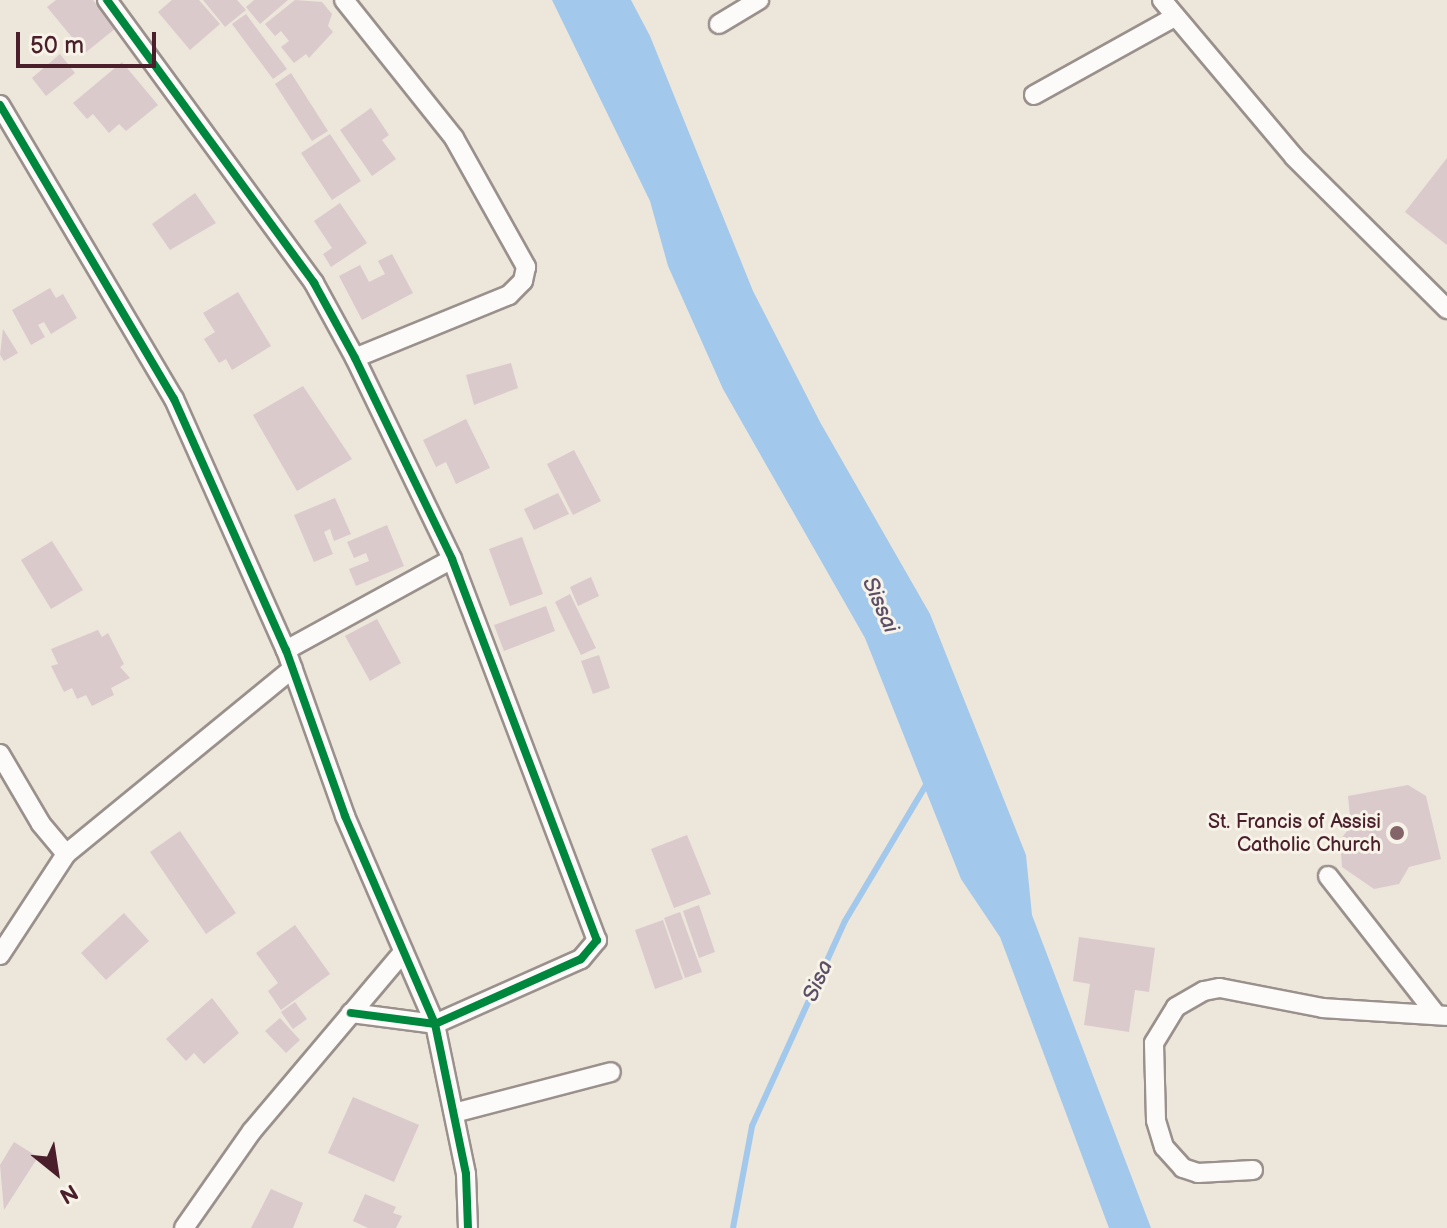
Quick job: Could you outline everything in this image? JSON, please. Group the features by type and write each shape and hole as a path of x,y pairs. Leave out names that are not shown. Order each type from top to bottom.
{"street":[{"path":"107,0 314,283 355,358 452,559 597,940 581,959 435,1024 351,1013"},
{"path":"344,0 454,138 526,267 523,281 509,295 355,358"},
{"path":"719,24 759,0"},
{"path":"1162,0 1294,157 1447,309"},
{"path":"1034,95 1175,17"},
{"path":"0,105 174,399 286,650 345,816 435,1024 466,1174 468,1228"},
{"path":"286,650 452,559"},
{"path":"0,955 66,854 293,668"},
{"path":"0,754 41,824 66,854"},
{"path":"1328,876 1441,1015"},
{"path":"184,1228 252,1131 403,952"},
{"path":"1253,1170 1198,1173 1183,1168 1164,1147 1156,1120 1154,1043 1176,1007 1204,991 1220,988 1323,1008 1408,1017 1441,1015"},
{"path":"454,1113 611,1072"}],"water":[{"name":"Sissai","path":"552,0 631,0 650,36 753,291 820,422 930,614 1026,855 1032,915 1151,1228 1109,1228 1000,937 961,879 865,638 723,389 668,266 650,201"}],"building":[{"path":"56,0 93,0 116,28 85,53 47,7"},
{"path":"172,0 199,0 220,24 190,50 158,12"},
{"path":"203,0 237,0 246,10 225,27"},
{"path":"254,0 288,0 260,24 246,7"},
{"path":"295,0 322,2 332,14 328,26 333,32 309,58 306,54 294,63 281,47 289,41 281,31 275,36 265,24"},
{"path":"246,14 287,69 273,79 232,24"},
{"path":"60,54 75,73 46,96 32,78"},
{"path":"122,62 158,105 126,131 119,124 109,133 93,114 87,119 73,103"},
{"path":"291,73 328,131 312,141 275,84"},
{"path":"371,108 389,135 382,140 396,159 372,176 340,130"},
{"path":"330,134 361,181 332,200 301,153"},
{"path":"1447,158 1447,245 1405,212"},
{"path":"195,193 216,223 170,250 152,224"},
{"path":"340,203 367,243 331,267 323,254 332,248 314,221"},
{"path":"392,254 413,293 362,320 339,276 360,265 369,282 385,274 378,261"},
{"path":"50,288 56,298 63,294 77,318 51,334 44,322 38,325 45,337 31,345 12,310"},
{"path":"238,292 271,346 232,370 226,359 219,363 204,339 215,332 203,313"},
{"path":"3,329 18,353 4,361 0,355"},
{"path":"511,363 518,388 474,405 466,375"},
{"path":"303,386 352,459 297,491 253,415"},
{"path":"466,419 490,468 456,484 446,462 436,467 423,440"},
{"path":"574,450 601,501 573,515 547,464"},
{"path":"558,493 569,514 534,530 524,509"},
{"path":"335,498 351,534 334,541 330,529 324,532 333,554 314,562 294,515"},
{"path":"387,525 404,566 356,586 349,569 369,561 366,553 354,558 347,542"},
{"path":"522,537 543,594 510,606 489,549"},
{"path":"52,541 83,590 51,609 21,560"},
{"path":"591,577 599,596 578,606 570,587"},
{"path":"570,594 596,648 581,655 555,602"},
{"path":"546,606 555,631 504,651 494,625"},
{"path":"377,619 401,663 370,681 345,636"},
{"path":"98,630 102,637 108,633 124,664 120,667 130,678 111,688 114,695 92,706 86,695 77,699 72,688 64,692 51,666 58,664 51,649"},
{"path":"599,655 610,688 593,694 581,661"},
{"path":"1408,785 1426,796 1441,859 1409,867 1399,884 1374,889 1342,867 1340,840 1351,826 1348,796"},
{"path":"180,831 236,913 206,934 150,852"},
{"path":"687,835 711,894 674,908 651,849"},
{"path":"699,905 715,952 699,958 683,911"},
{"path":"680,912 702,972 685,978 664,918"},
{"path":"124,913 149,941 106,980 81,953"},
{"path":"663,920 683,979 655,989 635,930"},
{"path":"295,925 330,974 281,1010 268,991 278,983 256,953"},
{"path":"1079,937 1155,948 1149,992 1135,990 1129,1032 1084,1025 1090,984 1073,981"},
{"path":"212,998 239,1033 204,1064 194,1053 186,1061 166,1039"},
{"path":"295,1002 307,1019 293,1029 281,1012"},
{"path":"280,1018 300,1040 286,1053 265,1031"},
{"path":"353,1097 419,1125 394,1182 328,1153"},
{"path":"14,1142 38,1157 4,1210 0,1165"},
{"path":"271,1189 303,1203 293,1228 251,1228"},
{"path":"365,1194 396,1207 393,1213 402,1216 396,1228 368,1228 353,1221"}],"waterway":[{"name":"Sisa","path":"733,1228 752,1126 845,921 929,780"}],"cycle path":[{"path":"107,0 314,283 355,358 452,559 597,940 581,959 435,1024 351,1013"},
{"path":"0,105 174,399 286,650 345,816 435,1024 466,1174 468,1228"}],"place":[{"name":"St. Francis of Assisi Catholic Church","path":"1397,833"}]}
